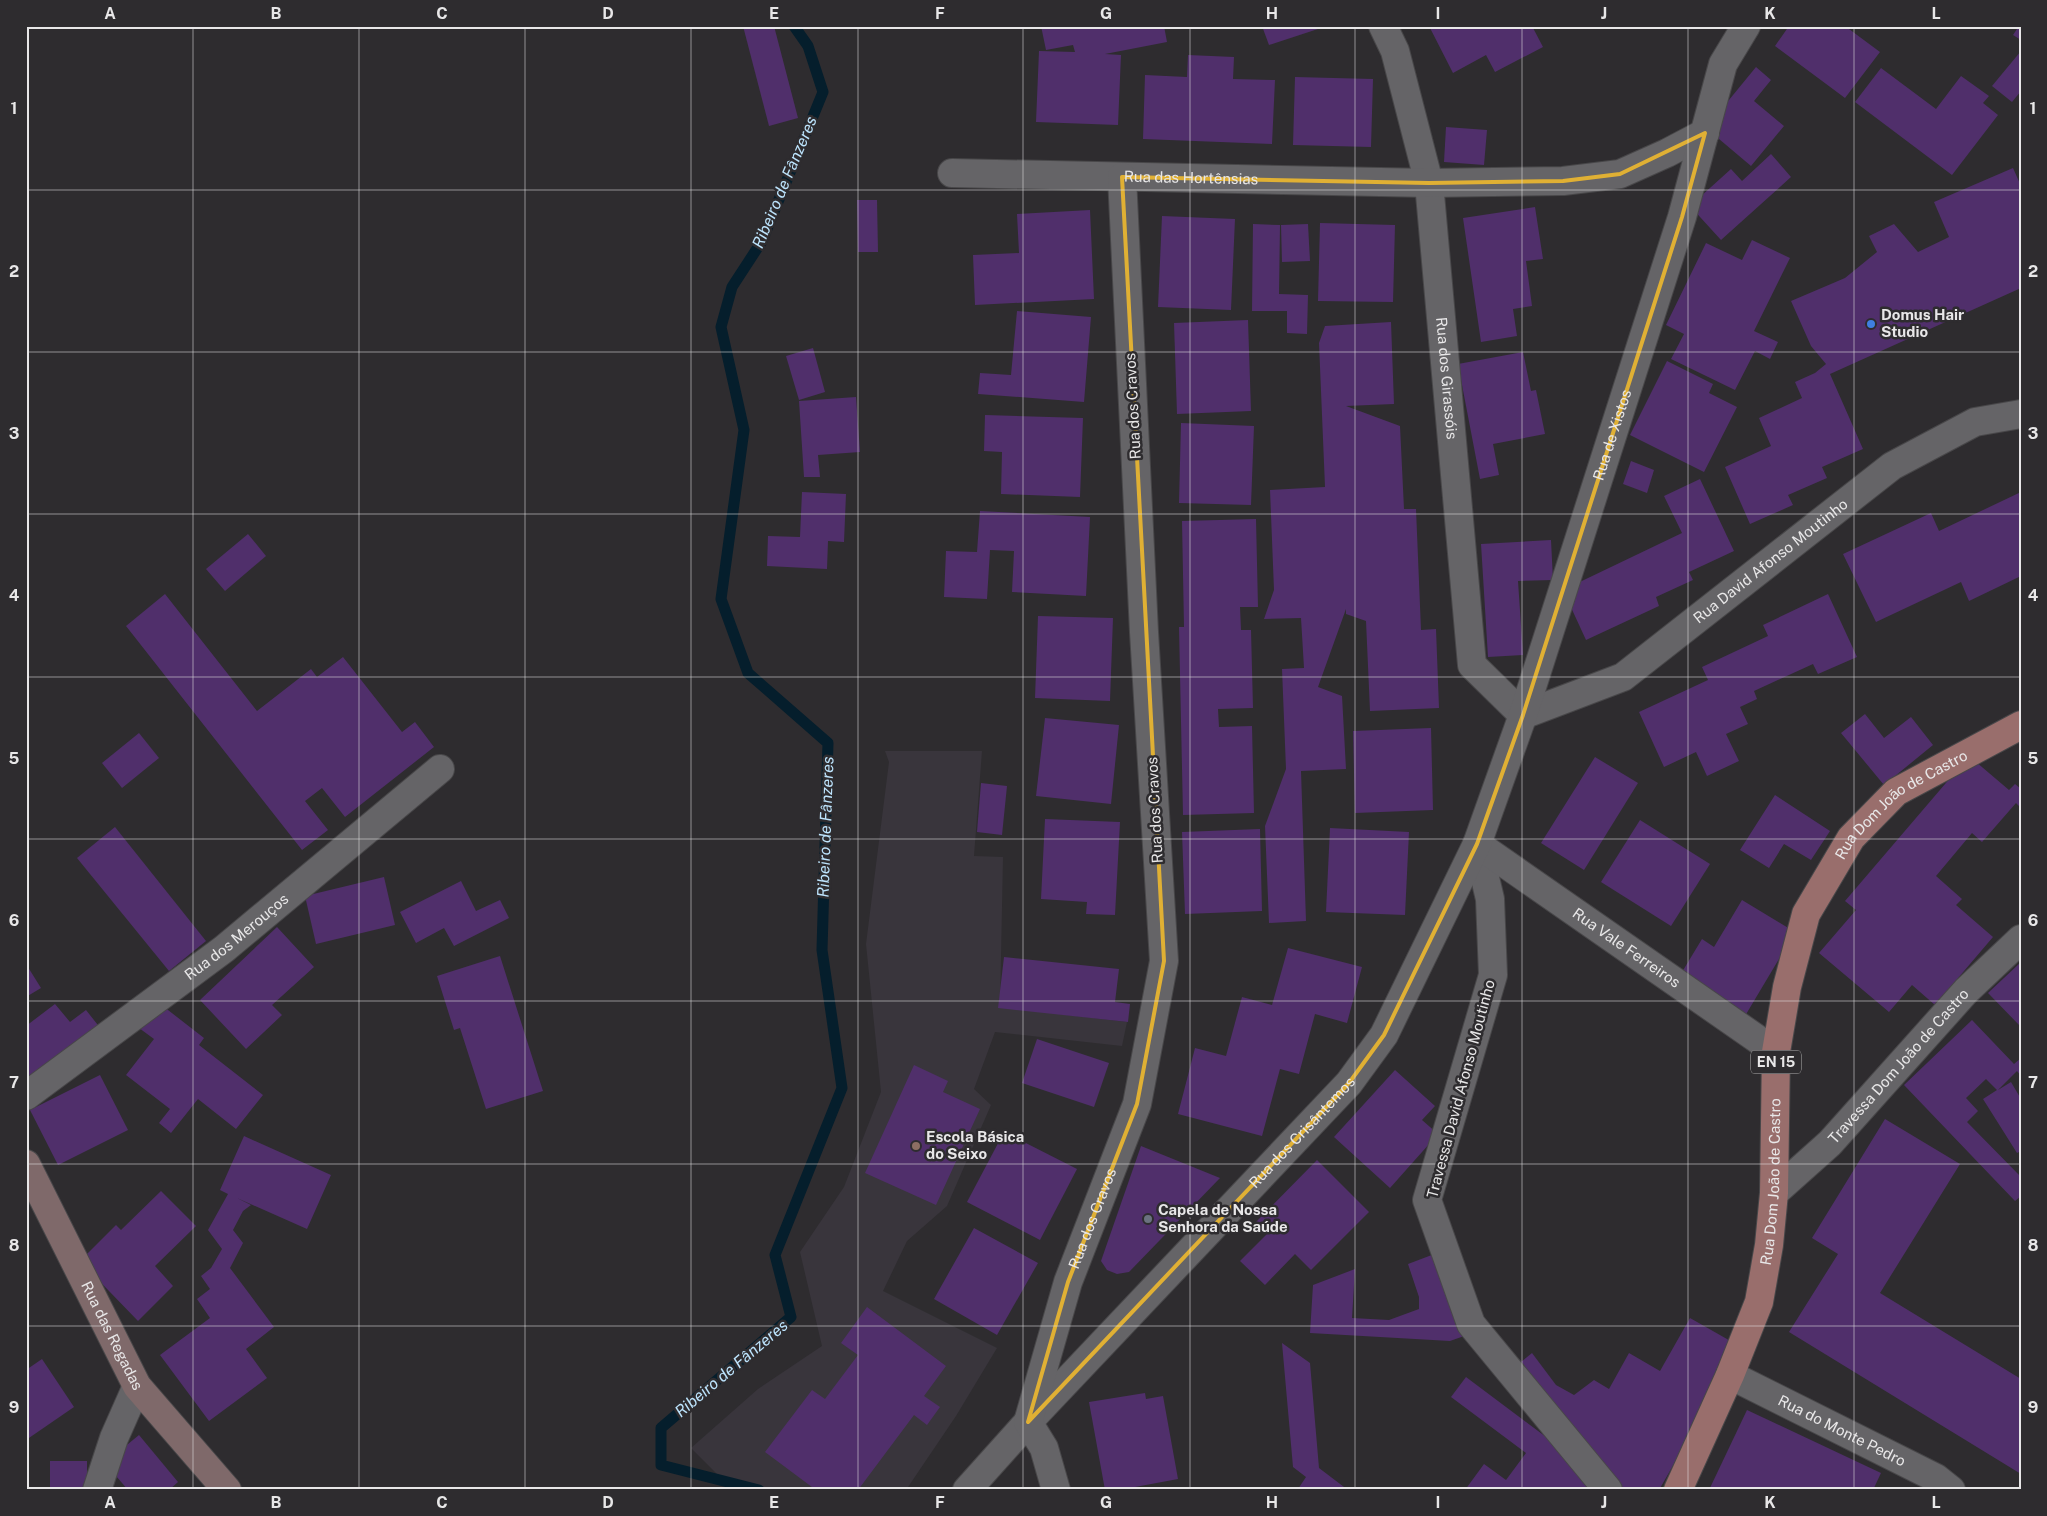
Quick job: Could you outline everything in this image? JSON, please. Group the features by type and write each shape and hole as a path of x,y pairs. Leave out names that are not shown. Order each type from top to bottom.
{"main road":[{"name":"Rua Dom João de Castro","path":"1678,1490 1730,1375 1759,1302 1769,1245 1774,1193 1776,1052 1787,988 1806,914 1851,838 1896,792 2021,725"}],"street":[{"name":"Rua dos Girassóis","path":"1383,26 1394,51 1430,183 1472,665 1523,714"},
{"name":"Rua de Xistos","path":"1477,844 1523,714 1682,217 1723,64 1746,26"},
{"name":"Rua das Hortênsias","path":"952,173 1430,183 1564,181 1620,174 1667,153 1705,133"},
{"name":"Rua dos Cravos","path":"1028,1422 1068,1282 1137,1104 1164,961 1145,642 1122,177"},
{"name":"Rua David Afonso Moutinho","path":"1523,714 1623,677 1892,466 1975,422 2021,414"},
{"name":"Rua dos Merouços","path":"26,1096 224,949 440,768"},
{"name":"Rua dos Crisântemos","path":"967,1490 1028,1422 1349,1083 1384,1035 1477,844"},
{"name":"Rua Vale Ferreiros","path":"1477,844 1776,1052"},
{"name":"Travessa David Afonso Moutinho","path":"1477,844 1490,899 1493,975 1427,1200 1471,1324 1608,1490"},
{"name":"Travessa Dom João de Castro","path":"1774,1193 1830,1143 1966,991 2021,939"},
{"name":"Rua das Regadas","path":"26,1164 137,1386 227,1490"},
{"name":"Rua do Monte Pedro","path":"1730,1375 1940,1486"},
{"path":"97,1490 114,1438 137,1386"},
{"path":"1028,1422 1044,1448 1056,1490"}],"highlighted area":[{"path":"1705,133 1682,217 1523,715 1477,844 1384,1035 1349,1083 1028,1422 1068,1282 1137,1104 1164,961 1122,177 1429,183 1563,181 1620,174"}],"shaded area":[{"name":"Escola Básica do Seixo","path":"885,751 982,751 974,856 1003,857 1000,1007 1127,1022 1122,1046 995,1032 974,1089 991,1105 947,1206 907,1241 883,1291 997,1348 956,1416 906,1490 733,1490 691,1448 758,1389 822,1346 800,1252 844,1187 881,1092 866,944 889,762"}],"building":[{"path":"743,26 774,26 798,118 769,126"},
{"path":"1041,26 1164,26 1167,42 1105,54 1121,55 1118,125 1036,122 1039,51 1075,52 1073,45 1046,50"},
{"path":"1262,26 1324,26 1324,27 1269,45"},
{"path":"1429,26 1532,26 1543,47 1495,72 1486,55 1453,73"},
{"path":"1789,26 1851,26 1849,29 1880,52 1845,98 1775,46"},
{"path":"2021,26 2021,40 2013,35"},
{"path":"2021,51 2021,91 2012,102 1992,86"},
{"path":"1188,55 1234,57 1233,79 1275,80 1272,144 1143,139 1145,75 1187,77"},
{"path":"1756,67 1771,80 1754,101 1784,126 1751,166 1706,128"},
{"path":"1881,68 1936,109 1961,76 1989,96 1983,103 1998,115 1952,175 1855,102"},
{"path":"1295,77 1373,79 1371,147 1293,145"},
{"path":"1446,127 1487,130 1484,165 1444,162"},
{"path":"1771,154 1791,177 1721,240 1690,206 1731,169 1742,181"},
{"name":"Domus Hair Studio","path":"2013,168 2021,186 2021,288 1830,374 1863,449 1822,467 1827,478 1788,495 1793,505 1750,524 1725,467 1771,446 1759,418 1802,398 1795,382 1815,373 1826,364 1811,346 1791,301 1845,278 1877,252 1869,236 1894,224 1918,252 1949,237 1934,202"},
{"path":"857,200 877,200 878,252 858,252"},
{"path":"1535,207 1543,259 1526,261 1532,306 1513,309 1517,336 1481,342 1463,218"},
{"path":"1090,210 1094,299 975,305 973,255 1019,253 1017,214"},
{"path":"1162,216 1235,219 1231,310 1158,307"},
{"path":"1320,223 1395,225 1393,302 1318,301"},
{"path":"1253,224 1280,225 1279,294 1308,295 1307,334 1287,333 1287,311 1252,311"},
{"path":"1308,224 1310,261 1282,262 1281,225"},
{"path":"1752,240 1790,258 1754,331 1778,342 1770,359 1755,351 1735,390 1671,359 1684,334 1666,325 1706,243 1742,260"},
{"path":"1017,311 1091,317 1084,402 978,394 980,373 1011,375"},
{"path":"1248,320 1251,411 1177,414 1174,323"},
{"path":"1391,322 1394,404 1346,406 1400,426 1404,509 1416,509 1421,630 1436,629 1439,708 1370,711 1366,621 1346,614 1346,609 1318,687 1342,696 1346,769 1301,771 1306,921 1269,923 1265,826 1286,769 1282,669 1304,668 1301,618 1264,619 1274,590 1270,490 1325,487 1319,343 1325,326"},
{"path":"813,348 825,392 799,400 786,356"},
{"path":"1523,352 1531,391 1536,390 1545,434 1493,444 1499,475 1480,479 1458,364"},
{"path":"1667,361 1713,384 1709,393 1737,407 1704,472 1630,435"},
{"path":"856,397 860,452 818,455 820,477 804,477 799,401"},
{"path":"985,415 1083,418 1080,497 1001,494 1002,452 984,451"},
{"path":"1181,423 1254,426 1251,505 1179,503"},
{"path":"1631,461 1654,470 1647,493 1623,484"},
{"path":"1700,479 1734,551 1689,572 1693,580 1656,597 1659,606 1586,640 1563,590 1682,533 1664,496"},
{"path":"802,492 846,494 844,542 828,541 827,569 767,566 768,536 800,537"},
{"path":"2021,492 2021,576 1969,601 1961,582 1876,622 1843,554 1931,513 1939,531"},
{"path":"980,511 1090,517 1086,596 1012,592 1014,551 990,550 987,599 944,597 946,551 977,552"},
{"path":"1256,519 1258,607 1240,607 1241,630 1251,630 1253,708 1218,709 1219,727 1252,726 1254,813 1183,815 1179,627 1184,627 1182,521"},
{"path":"248,534 266,556 225,591 206,569"},
{"path":"1551,540 1553,580 1518,581 1523,655 1488,657 1481,544"},
{"path":"165,594 257,711 311,669 317,677 343,657 402,732 415,722 434,747 345,817 322,788 305,801 328,830 302,850 126,626"},
{"path":"1828,594 1857,657 1818,674 1813,664 1754,691 1757,699 1740,707 1748,724 1726,734 1739,761 1707,776 1696,752 1664,767 1639,712 1708,680 1702,667 1768,636 1763,625"},
{"path":"1038,616 1113,618 1110,701 1035,698"},
{"path":"1865,714 1884,738 1911,717 1933,745 1884,785 1841,733"},
{"path":"1045,718 1119,725 1111,804 1036,796"},
{"path":"1431,728 1433,810 1355,813 1353,731"},
{"path":"139,733 159,758 122,788 102,763"},
{"path":"1969,756 2009,790 2015,784 2021,789 2021,808 2016,803 1982,842 1972,833 1936,876 1962,899 1956,905 1993,937 1935,1005 1912,985 1889,1012 1819,953 1856,910 1845,901"},
{"path":"1595,757 1638,783 1584,870 1541,843"},
{"path":"981,783 1007,786 1002,835 977,832"},
{"path":"1775,795 1830,831 1811,860 1784,844 1769,868 1740,850"},
{"path":"1045,819 1120,822 1115,915 1086,914 1087,902 1041,899"},
{"path":"1640,820 1710,864 1671,926 1601,882"},
{"path":"115,827 206,941 169,971 77,858"},
{"path":"1330,828 1409,832 1405,915 1326,912"},
{"path":"1260,829 1262,911 1185,914 1182,832"},
{"path":"384,877 395,925 316,944 305,896"},
{"path":"461,881 476,911 500,900 509,918 454,946 444,928 416,943 400,912"},
{"path":"1742,900 1795,932 1745,1016 1679,977 1702,939 1714,947"},
{"path":"277,927 314,967 272,1005 282,1015 246,1049 200,1000"},
{"path":"1288,948 1362,967 1347,1023 1315,1014 1299,1074 1280,1069 1262,1136 1178,1114 1195,1048 1226,1056 1242,997 1272,1005"},
{"path":"500,956 543,1091 486,1109 460,1028 454,1030 437,976"},
{"path":"1004,957 1119,969 1115,1002 1130,1004 1128,1022 998,1008"},
{"path":"2021,962 2021,1027 1988,993"},
{"path":"26,964 41,988 26,997"},
{"path":"159,1003 204,1038 199,1045 263,1095 236,1129 198,1099 171,1133 159,1123 170,1109 126,1075 154,1039 139,1028"},
{"path":"55,1004 70,1022 86,1010 101,1029 26,1086 26,1026"},
{"path":"1972,1020 2014,1064 2021,1058 2021,1076 2017,1071 1998,1090 2011,1082 2021,1099 2021,1151 2017,1153 1983,1099 1997,1090 1986,1079 1966,1098 1978,1111 1967,1122 2021,1177 2021,1196 2015,1201 1904,1085"},
{"path":"1037,1039 1109,1063 1094,1107 1022,1083"},
{"path":"914,1065 948,1081 943,1092 980,1109 936,1205 865,1173"},
{"path":"1395,1070 1435,1106 1422,1120 1438,1134 1390,1188 1334,1137"},
{"path":"100,1075 128,1130 58,1165 30,1110"},
{"path":"1885,1119 1960,1164 1880,1293 2021,1379 2021,1474 1789,1332 1838,1254 1812,1238"},
{"path":"1004,1132 1077,1169 1040,1240 967,1202"},
{"path":"244,1136 331,1175 307,1229 237,1198 251,1205 243,1211 233,1230 243,1243 230,1268 274,1327 246,1349 267,1378 209,1421 160,1355 210,1318 197,1299 210,1289 201,1276 211,1268 222,1249 208,1230 228,1194 220,1190"},
{"name":"Capela de Nossa Senhora da Saúde","path":"1141,1146 1220,1178 1129,1272 1117,1274 1107,1270 1101,1261"},
{"path":"1317,1160 1369,1212 1311,1270 1295,1254 1265,1285 1240,1261 1268,1233 1256,1222"},
{"path":"161,1191 196,1226 155,1266 173,1286 138,1321 80,1261 116,1225 121,1230"},
{"path":"974,1228 1038,1263 997,1335 934,1299"},
{"path":"1437,1253 1467,1335 1450,1341 1310,1333 1313,1285 1355,1269 1352,1318 1389,1320 1419,1309 1419,1297 1408,1264"},
{"path":"867,1307 946,1366 924,1396 940,1407 927,1425 914,1415 858,1490 816,1490 765,1452 812,1390 825,1399 858,1355 841,1343"},
{"path":"1690,1318 1741,1347 1659,1490 1465,1490 1484,1464 1506,1480 1526,1453 1451,1397 1466,1377 1601,1478 1516,1366 1532,1353 1556,1385 1574,1395 1594,1380 1609,1389 1629,1353 1660,1371"},
{"path":"1282,1343 1310,1363 1319,1468 1348,1490 1298,1489 1306,1477 1293,1467"},
{"path":"42,1359 74,1407 26,1440 26,1370"},
{"path":"1145,1393 1146,1399 1163,1396 1178,1479 1119,1490 1105,1490 1089,1402"},
{"path":"1747,1410 1881,1473 1873,1490 1709,1490"},
{"path":"139,1435 178,1482 169,1490 128,1490 105,1463"},
{"path":"50,1461 87,1461 87,1490 50,1490"}],"waterway":[{"name":"Ribeiro de Fânzeres","path":"759,1490 661,1465 661,1428 791,1317 775,1255 842,1088 822,950 828,743 748,673 721,599 744,430 721,327 732,287 762,241 823,92 808,46 794,26"}],"place":[{"name":"Domus Hair Studio","path":"1871,324"},
{"name":"Escola Básica do Seixo","path":"916,1146"},
{"name":"Capela de Nossa Senhora da Saúde","path":"1148,1219"}]}
